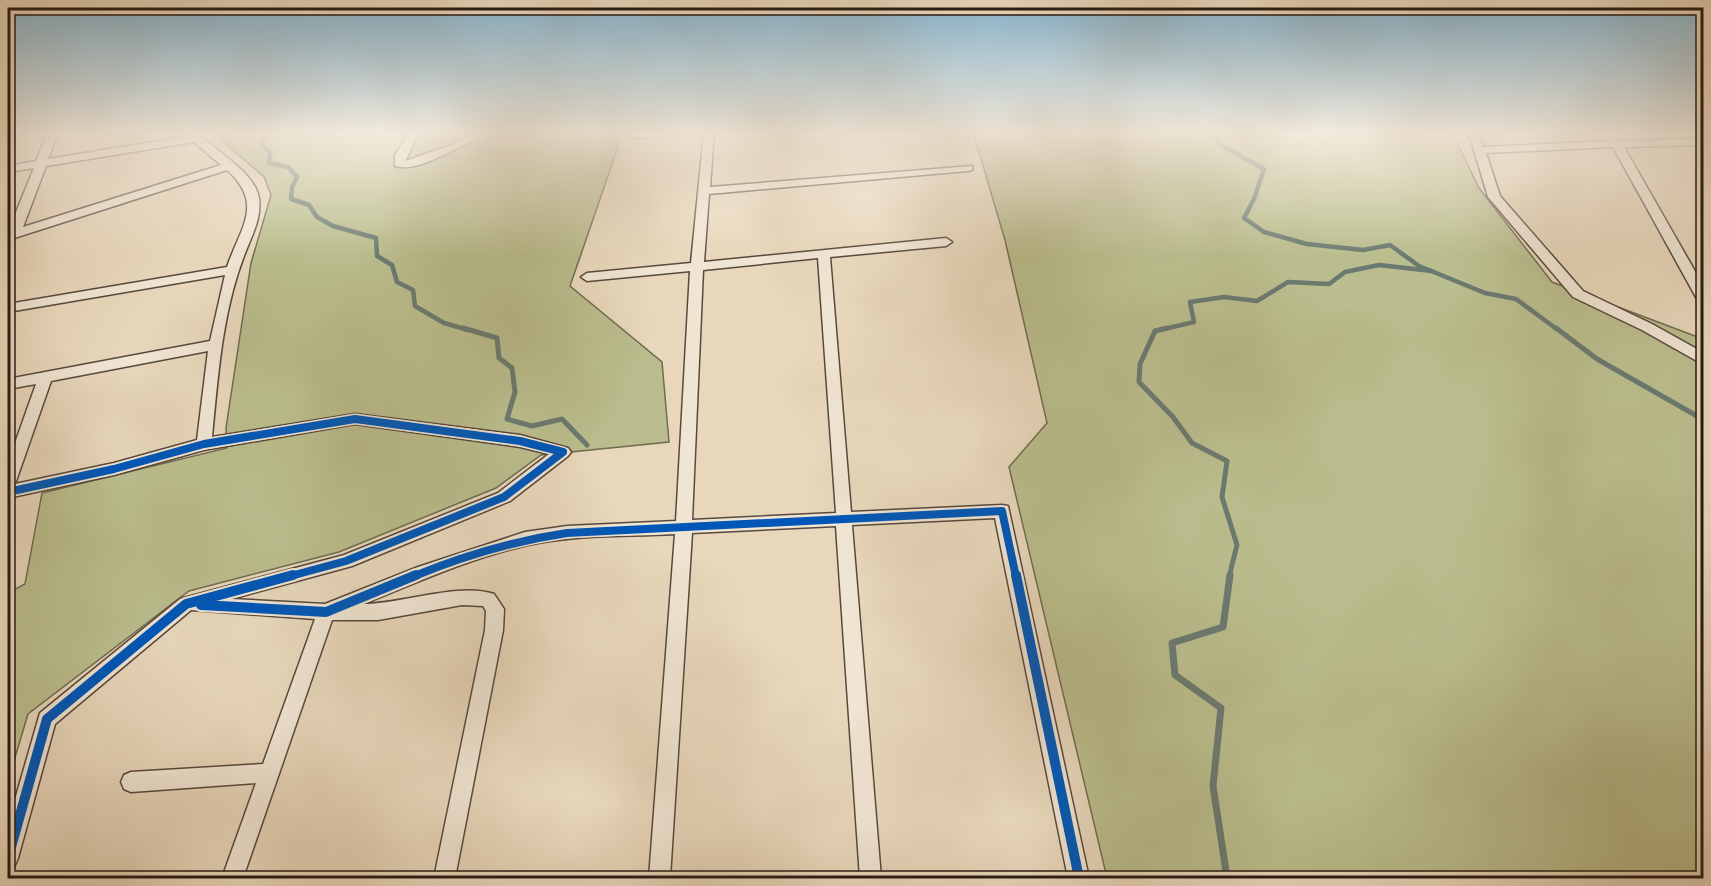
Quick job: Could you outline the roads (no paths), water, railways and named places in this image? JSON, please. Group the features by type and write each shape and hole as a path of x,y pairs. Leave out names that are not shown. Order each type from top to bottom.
{"street":[{"path":"11,235 36,173"},
{"path":"11,235 205,173"},
{"path":"204,444 214,345 232,270 252,215 254,201 252,190 236,173"},
{"path":"660,879 684,528 697,266 705,173"},
{"path":"704,191 907,173"},
{"path":"1486,173 1494,197 1578,294 1647,327 1704,360"},
{"path":"1633,173 1704,299"},
{"path":"587,277 946,242"},
{"path":"824,254 871,879"},
{"path":"8,308 232,270"},
{"path":"8,384 214,345"},
{"path":"8,483 45,377"},
{"path":"8,492 114,469 204,444 355,419 520,441 564,452 504,497 346,561 186,604 46,719 8,858"},
{"path":"233,879 326,612 424,572 525,539 567,533 1002,511 1079,879"},
{"path":"186,604 326,612 378,612 462,598 488,599 495,609 494,630 445,879"},
{"path":"131,782 269,773"}],"waterway":[{"path":"294,173 297,177 292,187 291,199 309,205 317,217 333,226 376,238 377,256 392,265 397,282 413,290 415,306 444,323 468,330"},
{"path":"1263,173 1254,199 1244,218 1264,232 1307,244 1363,250 1390,245 1419,266 1431,271"},
{"path":"1160,330 1194,322 1190,302 1224,297 1257,301 1288,282 1329,284 1345,272 1379,265 1431,271"},
{"path":"1431,271 1485,293 1516,299 1558,330"},
{"path":"463,328 497,338 499,358 512,368 515,392 507,419 532,426 562,419 587,445"},
{"path":"1167,328 1155,331 1140,364 1139,382 1173,417 1192,443 1227,461 1222,497 1237,545 1229,577"},
{"path":"1556,328 1597,359 1704,420"},
{"path":"1227,878 1213,786 1221,708 1175,675 1172,643 1223,627 1230,575"}]}
